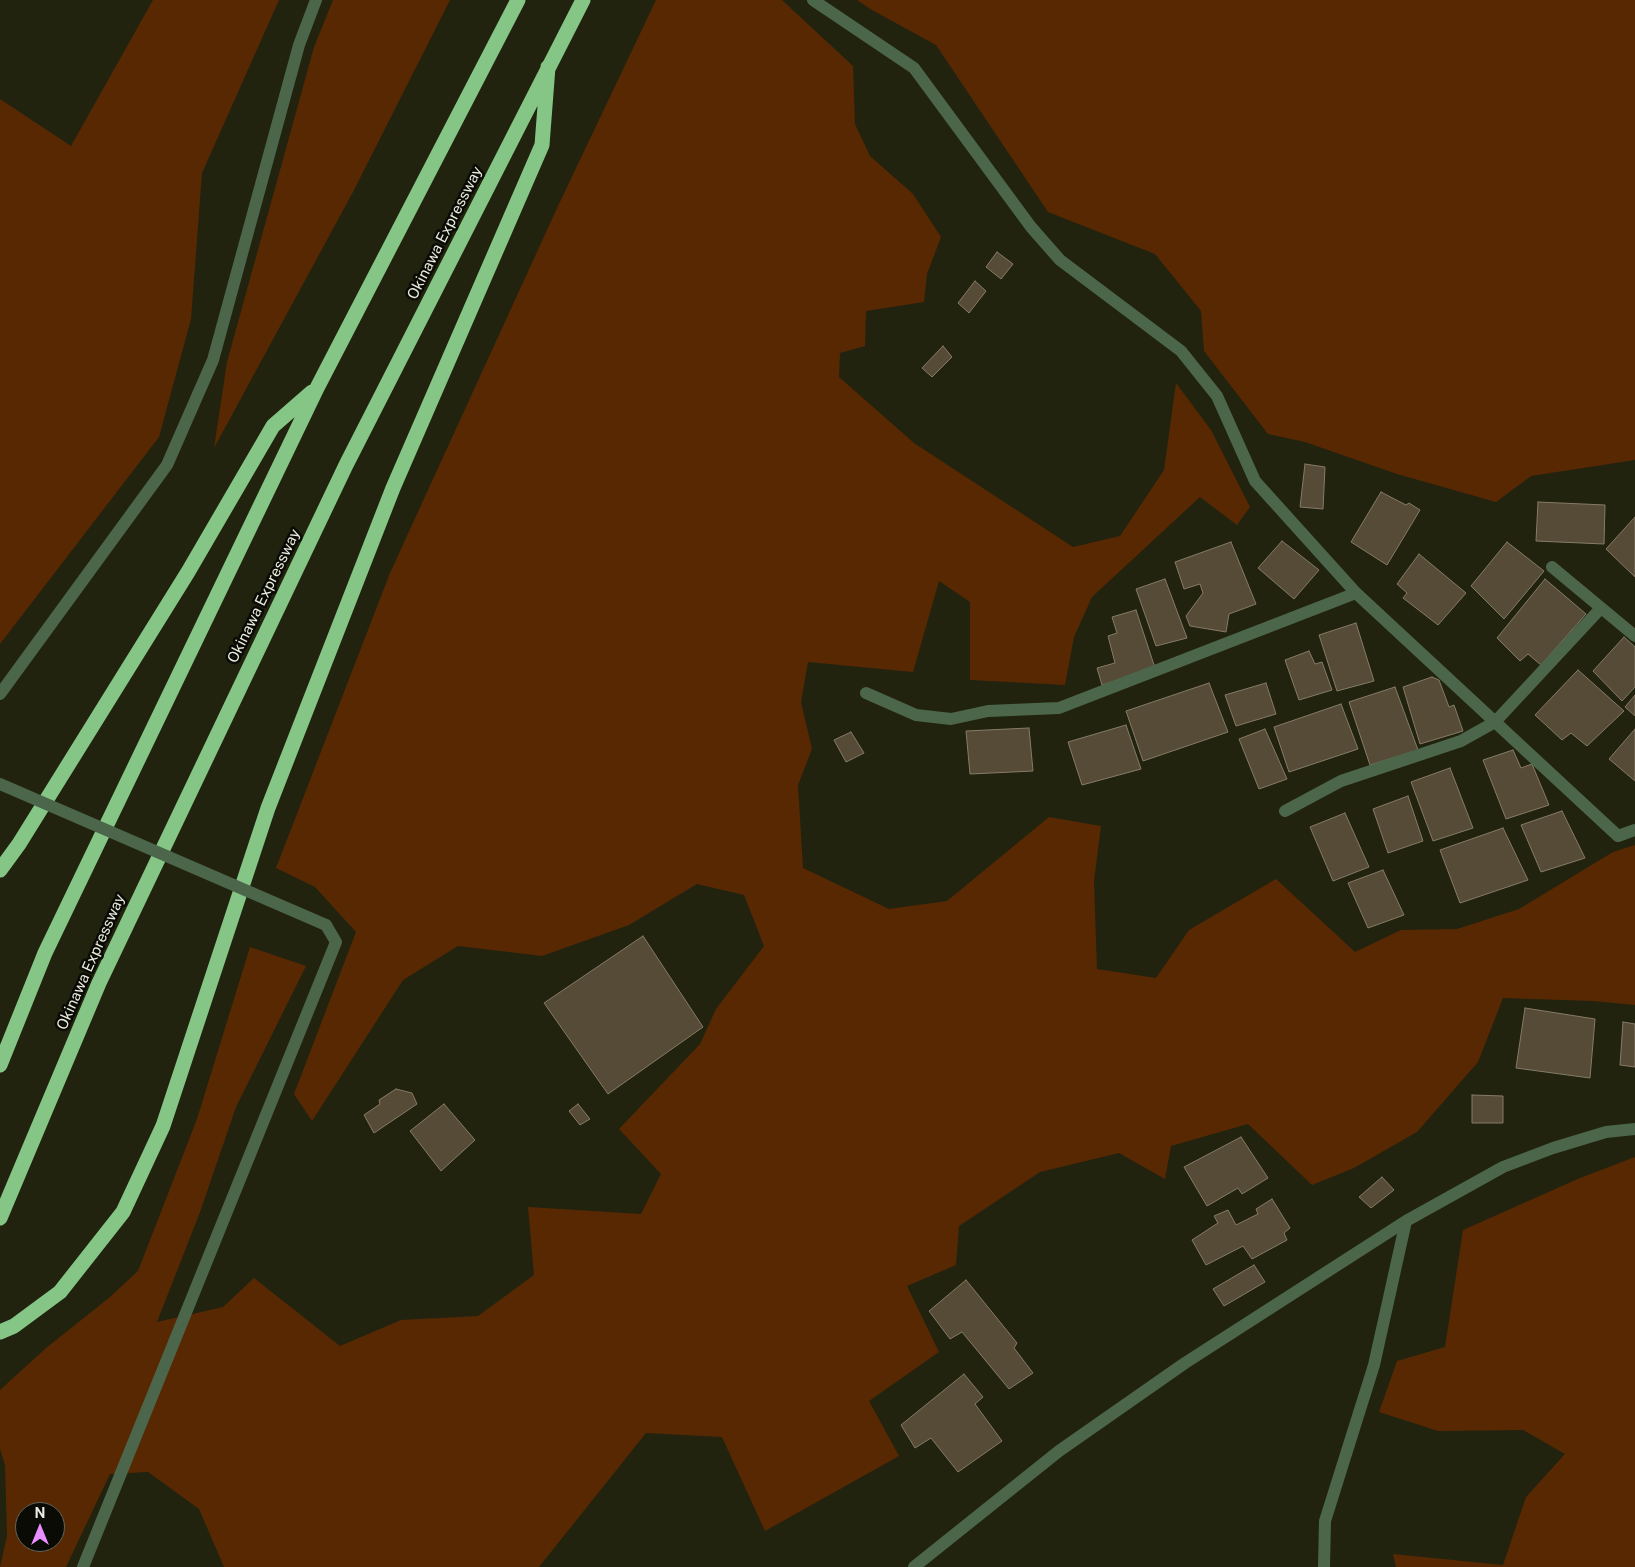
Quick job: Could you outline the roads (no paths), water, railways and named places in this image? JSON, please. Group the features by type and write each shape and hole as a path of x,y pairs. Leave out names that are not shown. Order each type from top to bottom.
{"highway":[{"path":"0,1064 45,953 317,388 518,0"},
{"name":"Okinawa Expressway","path":"0,1218 95,992 346,465 583,0"},
{"path":"0,1332 14,1326 60,1292 123,1212 163,1126 268,808 393,488 542,145 548,67"},
{"path":"0,870 19,844 188,572 272,426 317,388"}],"street":[{"path":"0,694 167,465 213,360 299,45 316,0"},
{"path":"813,0 914,68 1031,227 1060,260 1181,351 1217,396 1255,481 1356,594 1618,836 1635,830"},
{"path":"1552,567 1635,636"},
{"path":"866,693 916,715 951,719 988,710 1059,708 1356,594"},
{"path":"1286,811 1341,781 1461,741 1495,722 1601,608"},
{"path":"0,784 326,925 336,942 83,1567"},
{"path":"914,1567 1082,1434 1185,1363 1406,1221 1512,1164 1553,1148 1606,1132 1635,1129"},
{"path":"1324,1567 1325,1521 1374,1365 1406,1221"}]}
